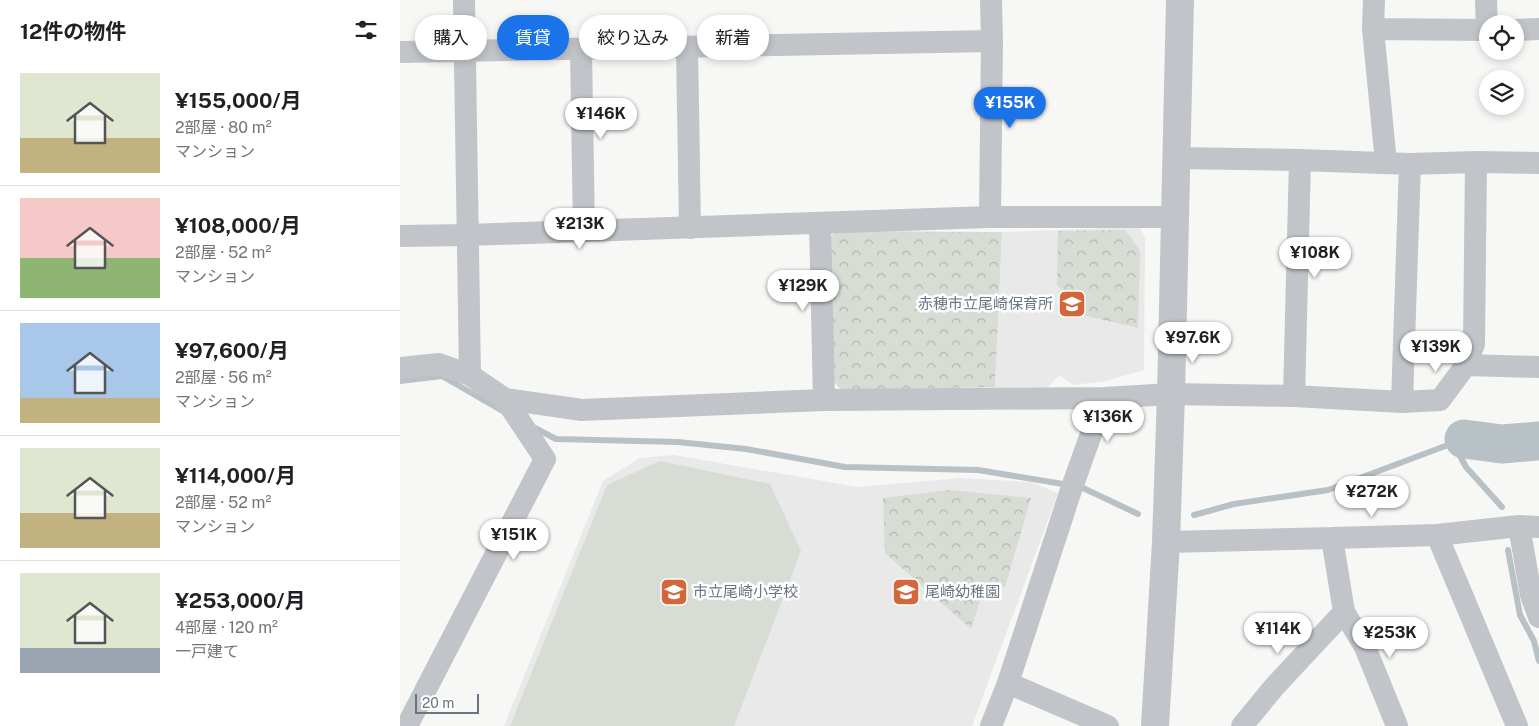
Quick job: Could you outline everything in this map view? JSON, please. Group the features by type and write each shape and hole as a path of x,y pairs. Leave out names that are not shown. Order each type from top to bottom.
{"street":[{"path":"464,0 464,15"},
{"path":"990,217 991,0"},
{"path":"1155,726 1166,542 1180,0"},
{"path":"1374,0 1373,29 1386,163"},
{"path":"1486,0 1486,15"},
{"path":"1373,29 1479,30"},
{"path":"1524,30 1539,29"},
{"path":"690,228 687,47 992,41"},
{"path":"487,51 579,49"},
{"path":"400,52 415,52"},
{"path":"465,60 470,375"},
{"path":"582,60 584,231"},
{"path":"1176,158 1410,164 1539,163"},
{"path":"1294,396 1300,160"},
{"path":"506,399 582,410 824,400 1104,398 1171,394 1294,396 1402,402 1440,400 1466,365 1474,344 1476,162"},
{"path":"1402,402 1410,164"},
{"path":"400,236 990,217 1175,217"},
{"path":"820,223 824,400"},
{"path":"400,368 438,364 470,375 506,399 545,459 407,726"},
{"path":"1466,365 1539,367"},
{"path":"991,726 1008,683 1104,398"},
{"path":"1166,542 1437,535 1529,526 1531,595 1539,618"},
{"path":"1437,535 1517,726"},
{"path":"1332,538 1344,612 1365,647 1397,726"},
{"path":"1242,726 1275,686 1344,612"},
{"path":"1008,683 1108,726"}],"shaded area":[{"name":"赤穂市立尾崎保育所","path":"1139,227 1145,238 1144,370 1106,381 1073,385 1059,375 1048,388 995,387 1002,232"},
{"path":"674,455 858,487 960,478 1031,482 1058,493 972,726 504,726 603,481 640,458"}],"green space":[{"path":"1125,230 1140,251 1138,328 1078,314 1071,297 1057,286 1058,231"},
{"path":"835,231 1002,232 995,387 841,390 833,381 828,241"},
{"name":"市立尾崎小学校","path":"660,461 770,484 801,551 734,726 510,726 607,485"},
{"path":"949,490 1031,498 1005,587 986,582 971,629 885,553 883,498"}],"waterway":[{"path":"400,381 442,376 506,413"},
{"path":"533,427 556,439 678,442 746,449 845,467 978,470 1081,487 1138,514"},
{"path":"1464,439 1460,456 1466,467 1502,507"},
{"path":"1194,515 1234,504 1328,490 1464,439"},
{"path":"1464,439 1502,444 1539,441"},
{"path":"1508,550 1520,615 1534,641 1539,661"}],"place":[{"name":"赤穂市立尾崎保育所","path":"1072,304"},
{"name":"市立尾崎小学校","path":"674,592"},
{"name":"尾崎幼稚園","path":"906,592"}]}
